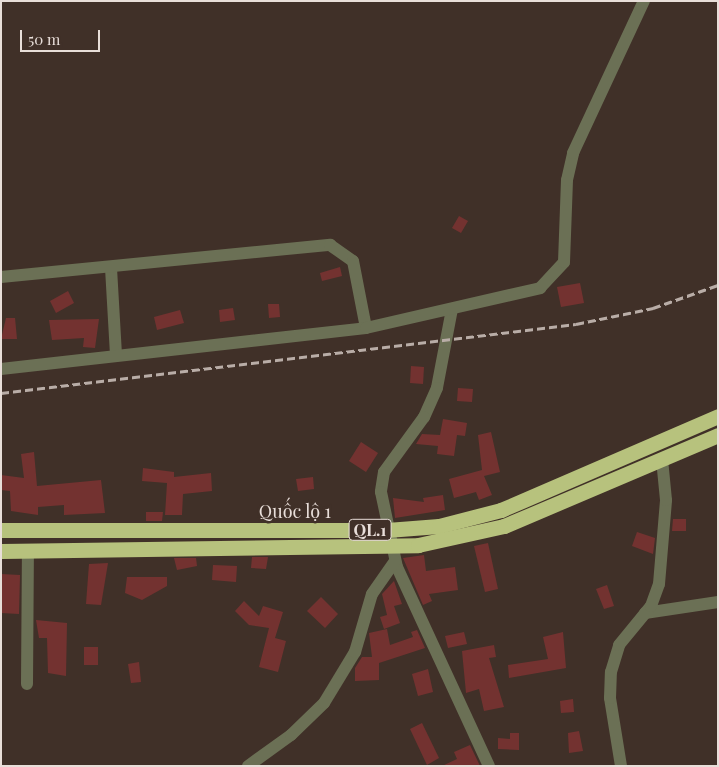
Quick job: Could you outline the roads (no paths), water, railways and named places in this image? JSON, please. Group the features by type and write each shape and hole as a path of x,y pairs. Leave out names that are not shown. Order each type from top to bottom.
{"highway":[{"name":"Quốc lộ 1","path":"1,530 387,530 439,526 501,510 718,416"},
{"name":"QL.1","path":"1,551 392,554 504,526 718,435"}],"street":[{"path":"1,369 366,328 540,288 560,272 565,252 570,163 644,1"},
{"path":"1,277 112,268 330,245 353,261 366,328"},
{"path":"112,268 116,356"},
{"path":"452,309 444,365 427,412 382,478 387,530 392,554 489,766"},
{"path":"622,766 610,698 611,672 619,645 645,613 660,577 666,500 662,459"},
{"path":"27,684 28,551"},
{"path":"248,766 291,735 324,703 355,652 372,594 392,554"},
{"path":"645,613 718,602"}],"railway":[{"path":"1,393 576,324 653,308 718,285"}]}
